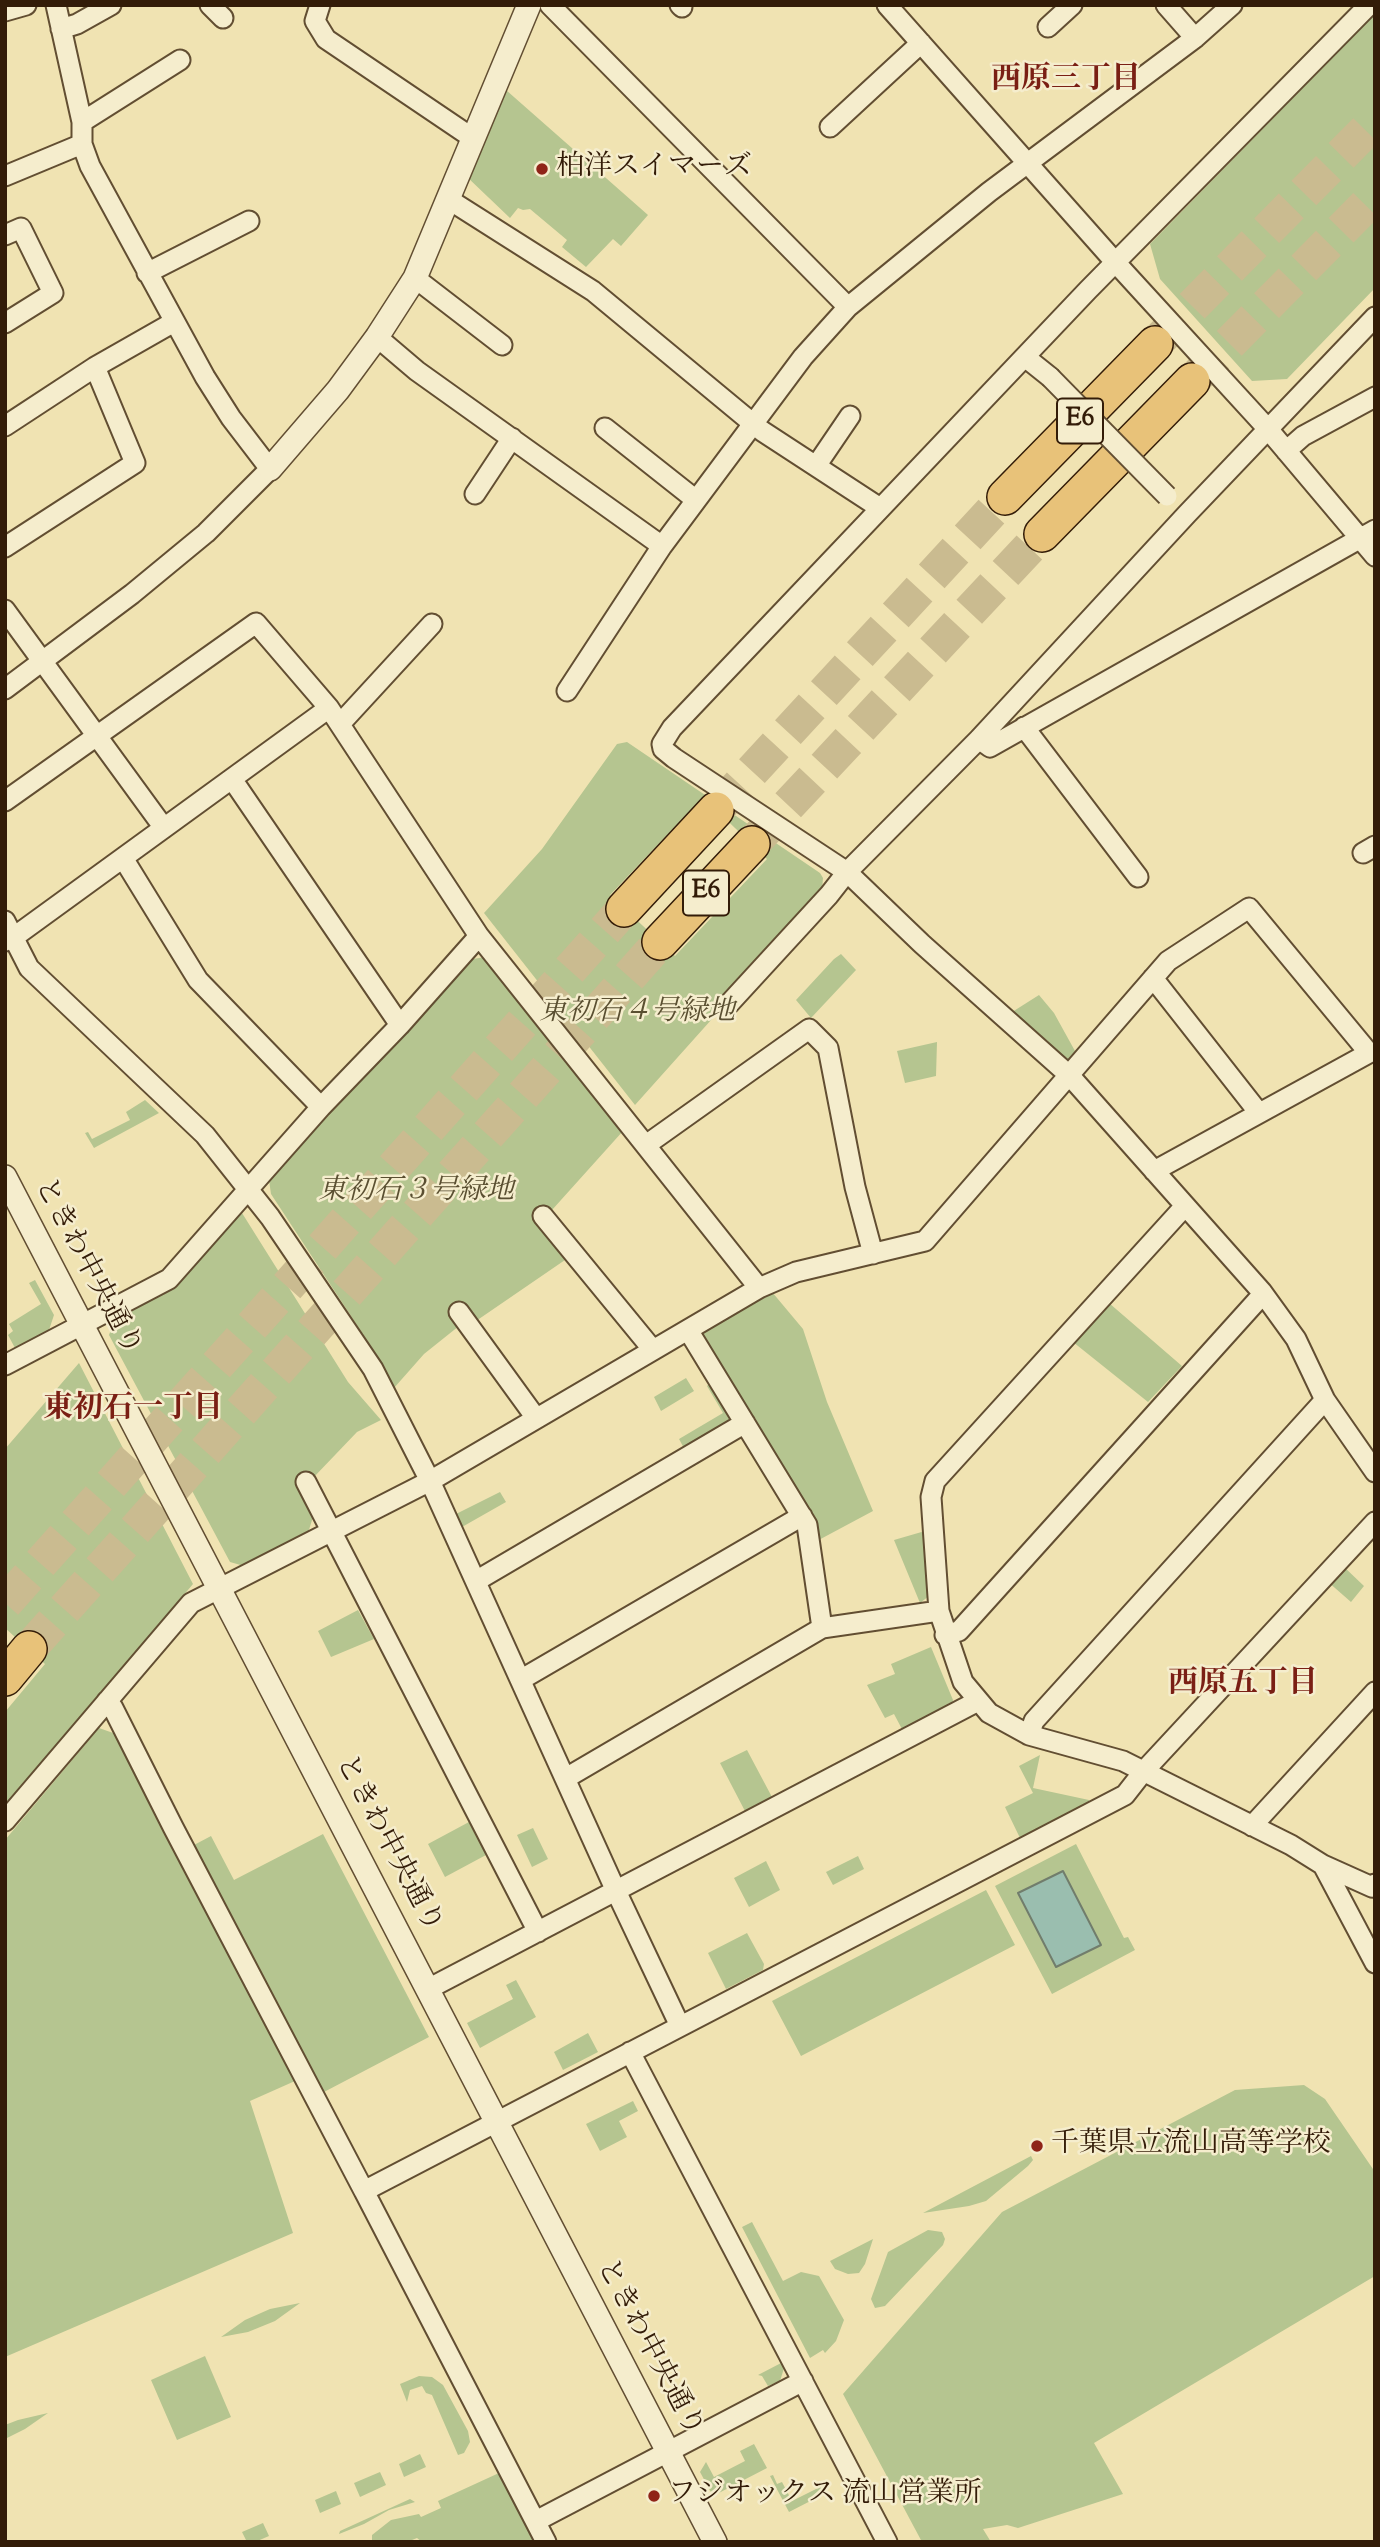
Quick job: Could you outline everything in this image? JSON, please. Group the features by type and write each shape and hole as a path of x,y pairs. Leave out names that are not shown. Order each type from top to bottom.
{"highway":[{"name":"E6","path":"1005,497 1155,344"},
{"name":"E6","path":"1042,534 1192,381"},
{"name":"E6","path":"624,909 716,810"},
{"name":"E6","path":"660,942 752,844"},
{"path":"5,1678 29,1649"}],"street":[{"path":"5,11 26,5"},
{"path":"56,5 82,122 82,144 90,166 174,322 231,418 270,469"},
{"path":"61,29 77,24 111,5"},
{"path":"320,5 315,21 326,39 474,139"},
{"path":"5,689 132,594 205,533 270,469 338,390 377,337 415,278 529,5"},
{"path":"550,5 848,307"},
{"path":"887,5 1286,452 1368,534 1375,556"},
{"path":"1048,27 1072,5"},
{"path":"1166,5 1195,38"},
{"path":"567,691 662,546 803,357 848,307 989,192 1195,38 1233,5"},
{"path":"1369,5 880,508 671,728 662,744 663,749 674,758 847,872 922,944 1070,1076 1263,1294 1296,1339 1325,1400 1375,1472"},
{"path":"830,127 922,43"},
{"path":"82,122 180,60"},
{"path":"5,176 82,144"},
{"path":"448,199 593,291 762,431 880,508"},
{"path":"147,273 249,221"},
{"path":"5,235 21,228 53,293 5,323"},
{"path":"415,278 502,345"},
{"path":"727,1006 847,872 979,739 1267,428 1375,317"},
{"path":"5,426 95,367 174,322"},
{"path":"377,337 417,370 662,546"},
{"path":"1025,357 1050,377 1187,514"},
{"path":"5,547 135,463 95,367"},
{"path":"1286,452 1303,436 1375,397"},
{"path":"816,466 850,416"},
{"path":"606,428 696,500"},
{"path":"475,494 512,438"},
{"path":"979,739 990,747 1368,534"},
{"path":"5,610 164,828"},
{"path":"5,802 256,623 334,716 479,936 759,1288"},
{"path":"432,624 334,716 232,779 123,858 8,933 29,968 205,1135 271,1217 373,1369 430,1481 680,2026"},
{"path":"1024,727 1138,877"},
{"path":"232,779 400,1025"},
{"path":"123,858 198,980 321,1107"},
{"path":"5,1821 191,1603 430,1481 759,1288 796,1272 925,1241 1168,961 1249,908 1369,1053 1154,1171"},
{"path":"5,1364 169,1279 321,1107 400,1025 479,936"},
{"path":"1153,978 1259,1114"},
{"path":"646,1145 809,1029 828,1048 855,1188 873,1254"},
{"name":"ときわ中央通り","path":"5,1177 715,2542"},
{"path":"1185,1206 935,1481 931,1497 939,1611 963,1682 989,1713 1029,1735 1123,1761 1292,1845 1323,1865 1374,1887"},
{"path":"543,1216 653,1350"},
{"path":"946,1635 958,1631 1263,1294"},
{"path":"459,1312 536,1418"},
{"path":"688,1330 807,1525 822,1628"},
{"path":"1029,1735 1034,1721 1325,1400"},
{"path":"476,1581 744,1423"},
{"path":"306,1482 538,1932"},
{"path":"522,1679 802,1516"},
{"path":"364,2191 1125,1795 1143,1772 1375,1521"},
{"path":"566,1778 822,1628 939,1611"},
{"path":"1252,1826 1375,1692"},
{"path":"107,1701 546,2542"},
{"path":"428,1989 978,1701"},
{"path":"1323,1865 1375,1963"},
{"path":"630,2052 887,2542"},
{"path":"536,2521 803,2381"}],"green space":[{"path":"1375,14 1375,288 1287,379 1252,381 1160,279 1150,244"},
{"path":"506,90 648,215 621,246 613,239 586,267 562,247 567,240 530,209 518,208 510,218 466,176"},
{"name":"東初石４号緑地","path":"627,742 820,873 823,878 822,890 715,1006 720,1010 635,1105 484,913 542,849 617,744","holes":["703,797 767,859 675,956 610,895"]},
{"path":"841,954 856,970 811,1018 796,1000"},
{"name":"東初石３号緑地","path":"485,957 623,1131 552,1210 535,1223 565,1260 476,1321 459,1326 424,1354 394,1388 383,1365 271,1194 269,1180 272,1173 467,960"},
{"path":"1039,995 1054,1013 1075,1051 1067,1061 1009,1014"},
{"path":"937,1042 936,1076 905,1083 897,1051"},
{"path":"145,1100 159,1113 94,1148 85,1133 88,1132 92,1139 130,1120 126,1112"},
{"path":"236,1213 242,1213 348,1382 381,1420 357,1432 313,1478 298,1486 313,1517 308,1533 244,1566 230,1562 109,1335 115,1319"},
{"path":"35,1280 54,1315 49,1330 15,1348 8,1335 13,1331 9,1324 41,1304 29,1283"},
{"path":"772,1292 803,1329 827,1402 873,1511 815,1542 701,1340 703,1332"},
{"path":"1109,1303 1182,1366 1148,1402 1073,1342"},
{"path":"79,1363 193,1584 5,1807 5,1712 45,1664 5,1628 5,1449"},
{"path":"686,1378 694,1391 661,1411 654,1397"},
{"path":"711,1382 732,1416 729,1424 685,1450 679,1439 723,1413 707,1386"},
{"path":"500,1492 506,1502 462,1527 456,1514"},
{"path":"925,1531 929,1596 920,1603 894,1540"},
{"path":"1343,1566 1364,1586 1351,1602 1327,1581"},
{"path":"358,1610 374,1639 331,1657 318,1631"},
{"path":"931,1647 953,1700 951,1707 903,1731 894,1714 885,1718 867,1685 895,1674 891,1664"},
{"path":"99,1728 116,1734 295,2081 250,2101 293,2233 5,2357 5,1840"},
{"path":"747,1750 773,1799 746,1813 720,1763"},
{"path":"1040,1755 1033,1788 1089,1800 1089,1803 1020,1838 1005,1807 1033,1793 1019,1766"},
{"path":"469,1822 486,1855 445,1877 428,1844"},
{"path":"533,1828 548,1859 532,1867 517,1835"},
{"path":"323,1834 429,2037 324,2092 194,1845 211,1836 234,1880"},
{"path":"1076,1844 1124,1938 1128,1937 1135,1950 1052,1994 995,1886"},
{"path":"858,1856 864,1869 833,1885 826,1872"},
{"path":"766,1861 780,1890 749,1907 734,1878"},
{"path":"986,1890 1015,1945 801,2056 772,2001"},
{"path":"747,1933 764,1964 763,1970 726,1989 708,1953"},
{"path":"516,1980 536,2017 480,2048 467,2023 513,1999 506,1985"},
{"path":"588,2033 598,2052 563,2070 554,2052"},
{"path":"1304,2085 1325,2099 1375,2172 1375,2276 1094,2443 1123,2494 1018,2528 1007,2525 983,2529 991,2542 922,2542 843,2394 1002,2212 1235,2090"},
{"path":"633,2101 638,2111 619,2121 627,2137 600,2151 586,2124"},
{"path":"1031,2156 1033,2160 1028,2166 986,2201 923,2213"},
{"path":"752,2222 783,2281 801,2272 819,2276 844,2320 836,2341 825,2353 823,2350 810,2358 742,2227"},
{"path":"928,2230 942,2232 945,2239 943,2245 885,2306 875,2308 871,2299 888,2252"},
{"path":"873,2239 865,2264 859,2273 848,2274 835,2269 830,2261"},
{"path":"300,2303 275,2321 248,2332 221,2337 245,2320 270,2309"},
{"path":"205,2356 231,2417 177,2440 151,2380"},
{"path":"783,2362 785,2365 780,2381 768,2386 762,2376 758,2375"},
{"path":"419,2376 432,2377 443,2385 468,2431 470,2442 464,2453 458,2455 432,2395 426,2393 422,2386 410,2390 407,2402 400,2384"},
{"path":"48,2413 25,2429 5,2439 5,2425"},
{"path":"754,2444 767,2468 713,2496 700,2472 706,2462 714,2477 745,2461 740,2451"},
{"path":"420,2454 426,2467 404,2477 399,2464"},
{"path":"380,2472 386,2485 360,2497 354,2483"},
{"path":"499,2473 535,2542 422,2542 417,2538 407,2542 372,2542 372,2535 391,2520 419,2514 421,2517 441,2508 438,2501"},
{"path":"773,2475 777,2484 782,2482 792,2501 822,2486 826,2493 789,2512 770,2476"},
{"path":"336,2491 341,2504 320,2513 315,2500"},
{"path":"410,2499 415,2502 389,2510 339,2534 340,2531"},
{"path":"263,2523 269,2536 255,2542 247,2542 242,2532"}],"shaded area":[{"path":"1063,1871 1101,1945 1056,1967 1018,1893"}],"tunnel":[{"path":"1155,344 1375,121"},
{"path":"1192,381 1375,196"},
{"path":"716,810 1005,497"},
{"path":"752,844 1042,534"},
{"path":"5,1603 624,909"},
{"path":"29,1649 660,942"}],"place":[{"name":"柏洋スイマーズ","path":"542,169"},
{"name":"千葉県立流山高等学校","path":"1037,2146"},
{"name":"フジオックス 流山営業所","path":"654,2496"}],"district":[{"name":"西原三丁目","path":"1066,82"},
{"name":"東初石一丁目","path":"133,1411"},
{"name":"西原五丁目","path":"1243,1686"}]}
